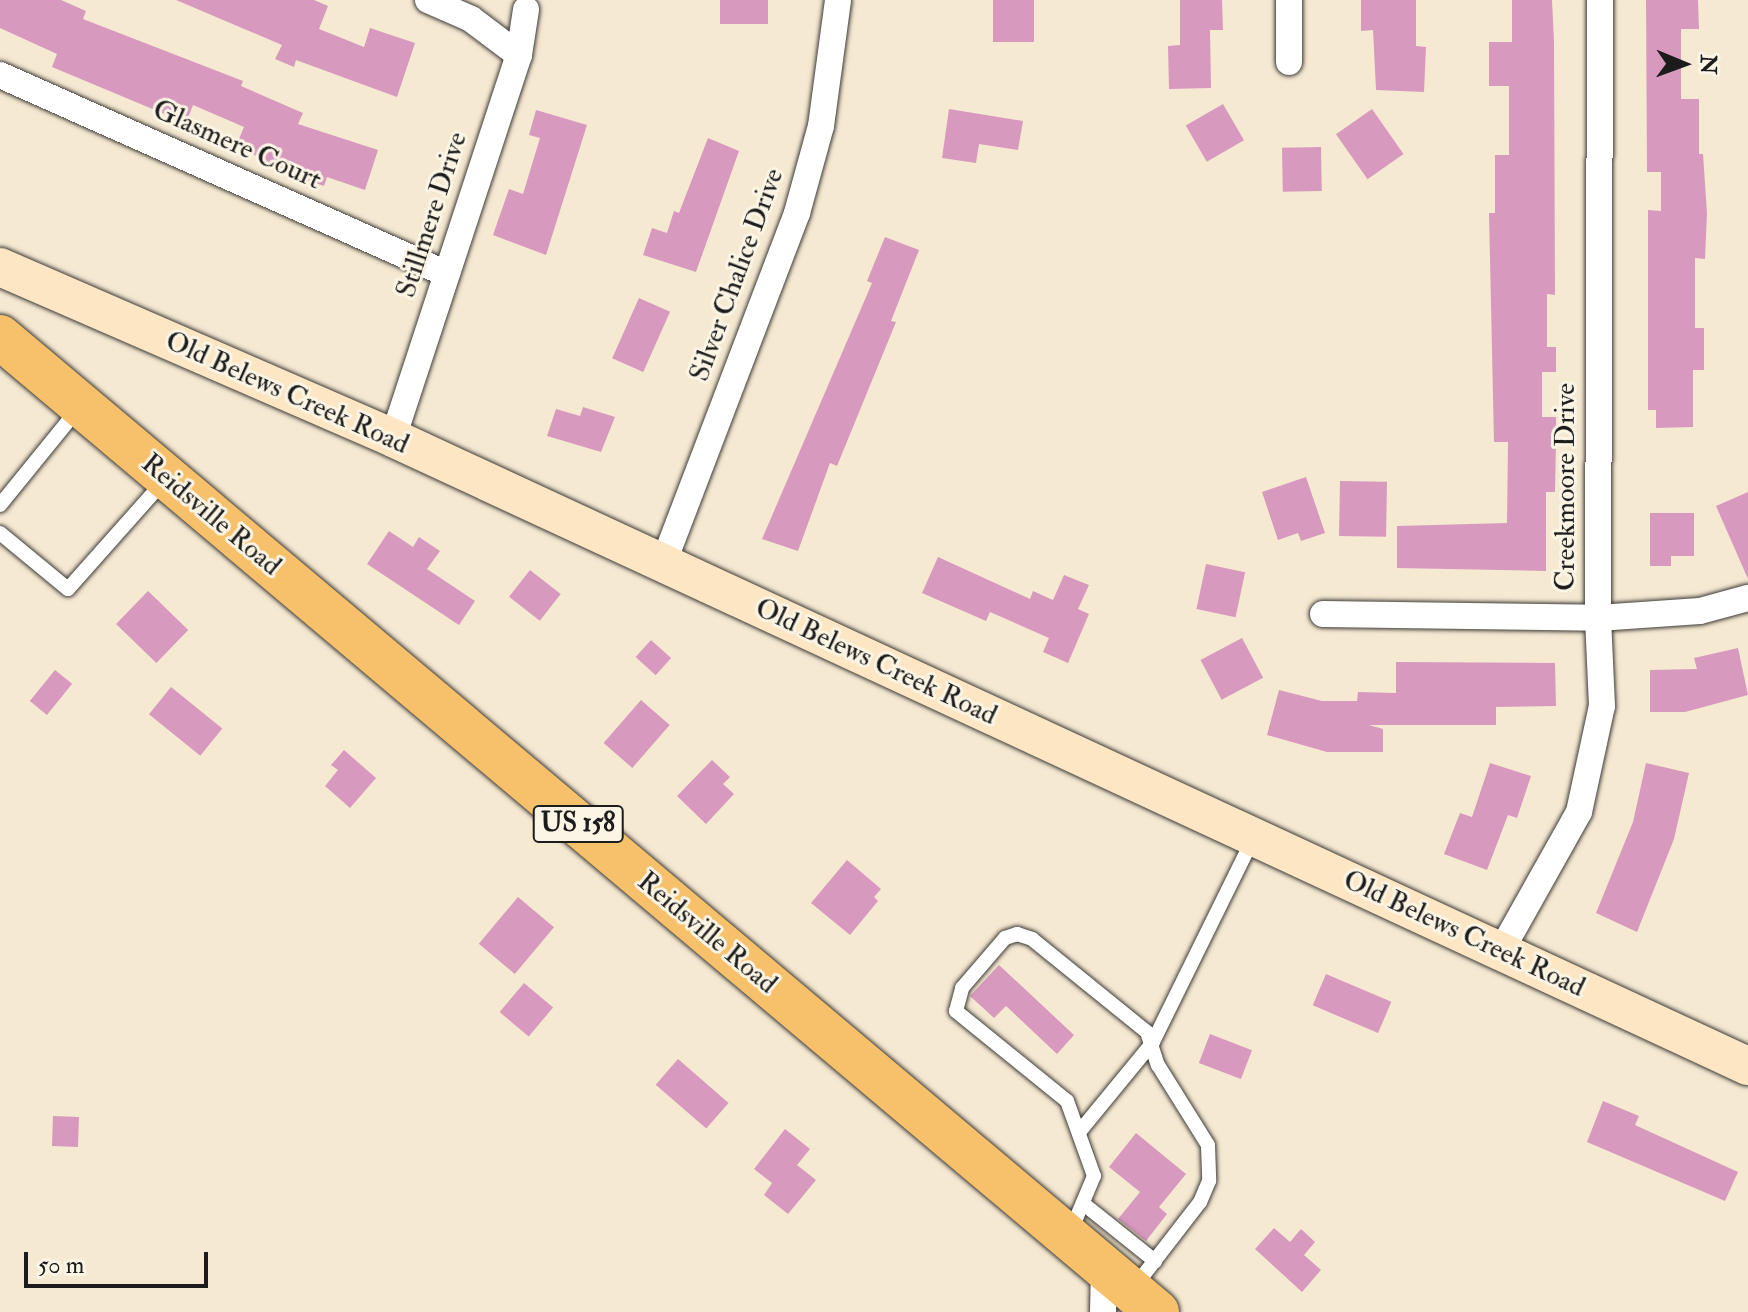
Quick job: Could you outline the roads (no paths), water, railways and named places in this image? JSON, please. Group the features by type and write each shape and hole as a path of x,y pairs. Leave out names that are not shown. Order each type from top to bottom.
{"highway":[{"name":"Reidsville Road","path":"0,337 167,478 1076,1221 1130,1289"}],"street":[{"path":"428,0 471,19 519,55"},
{"name":"Silver Chalice Drive","path":"663,564 797,213 821,126 838,0"},
{"path":"1289,0 1289,62"},
{"name":"Creekmoore Drive","path":"1501,951 1552,868 1579,812 1602,706 1598,618 1600,0"},
{"name":"Stillmere Drive","path":"393,438 519,55 526,10"},
{"name":"Glasmere Court","path":"0,75 447,274"},
{"name":"Old Belews Creek Road","path":"0,267 393,438 1748,1066"},
{"path":"1323,614 1598,618 1700,611 1748,598"}],"lane":[{"path":"0,505 81,405"},
{"path":"0,533 68,589 167,478"},
{"path":"1080,1131 1153,1042 1254,837"},
{"path":"1076,1221 1094,1176 1067,1101 956,1011 962,988 1005,938 1017,934 1032,939 1147,1032 1153,1042 1158,1065 1200,1128 1210,1162 1200,1202 1130,1289"}]}
